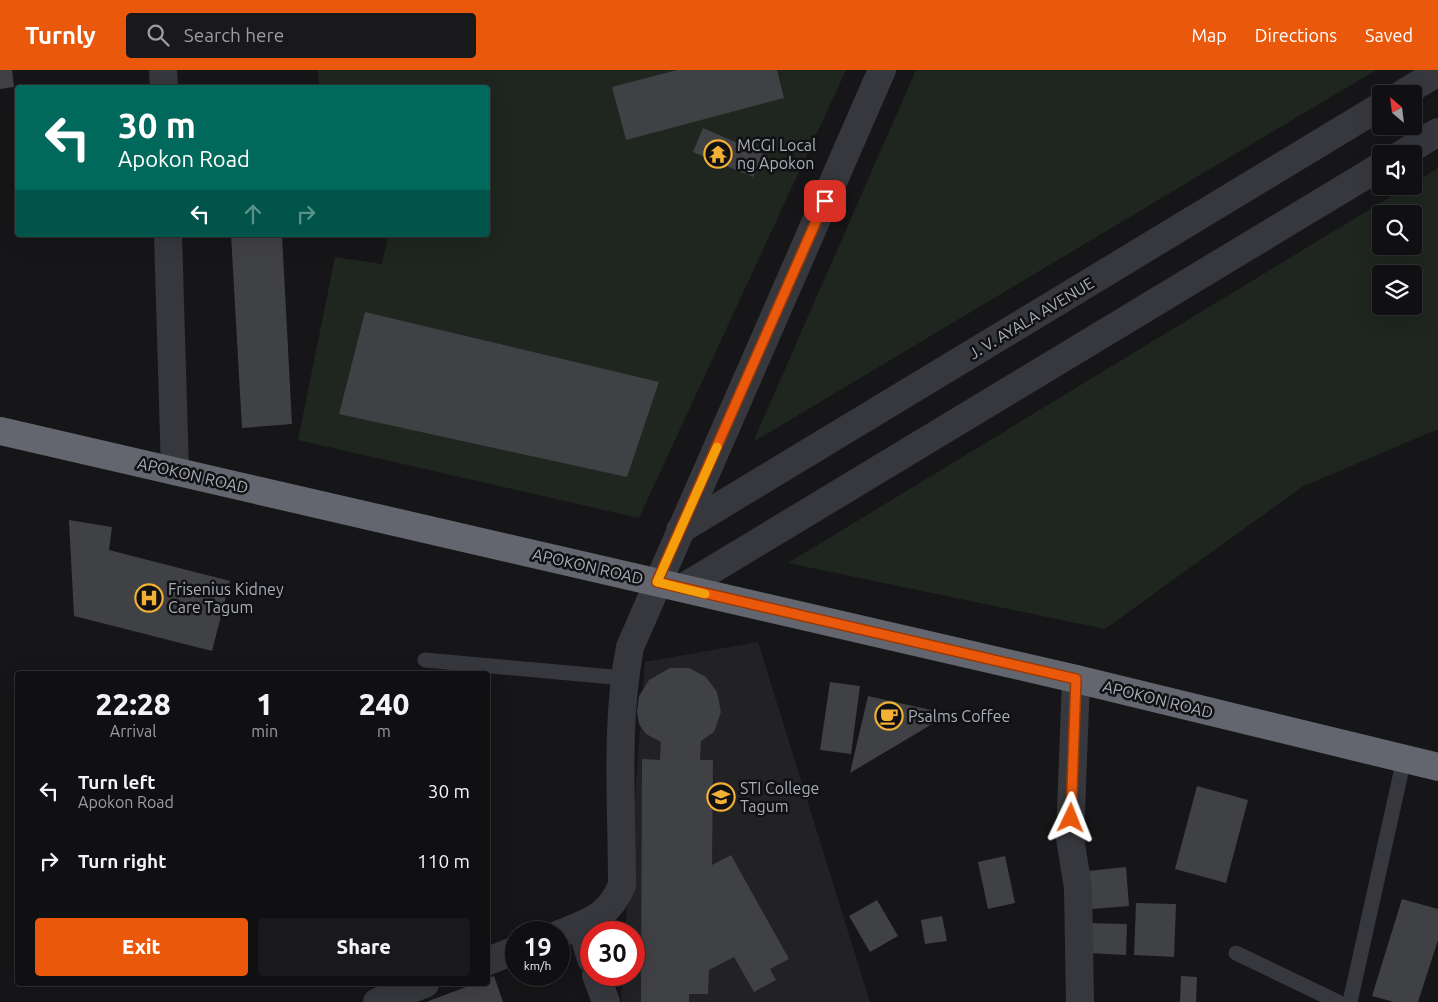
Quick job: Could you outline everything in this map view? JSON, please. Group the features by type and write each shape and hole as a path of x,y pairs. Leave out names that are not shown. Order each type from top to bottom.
{"highway":[{"name":"APOKON ROAD","path":"0,431 1076,679 1438,767"}],"street":[{"path":"163,70 164,85"},
{"path":"580,944 570,930 598,918 609,908 622,884 624,678 630,647 670,585 680,530 882,70"},
{"path":"1417,85 1438,72"},
{"name":"J. V. AYALA AVENUE","path":"680,530 1372,111"},
{"path":"1417,145 1438,132"},
{"path":"670,585 1372,171"},
{"path":"168,237 175,471"},
{"path":"1076,679 1070,838 1078,888 1080,1002"},
{"path":"490,959 505,954"},
{"path":"377,1002 421,986"},
{"path":"600,986 606,1002"}],"lane":[{"path":"425,660 624,678"},
{"path":"1350,1002 1404,759"},
{"path":"1236,953 1338,1002"}],"shaded area":[{"path":"318,70 846,70 639,518 298,440 335,257 382,264 388,237 490,237 490,85 319,85"},
{"path":"916,70 1376,70 753,442"},
{"path":"1438,168 1438,429 1302,487 1105,629 788,563 1372,208 1372,255 1422,255 1422,205 1377,205 1393,195 1422,195 1422,178"},
{"name":"STI College Tagum","path":"758,642 870,1002 621,1002 622,986 645,986 645,921 626,921 645,662"}],"building":[{"path":"0,70 12,70 14,87 0,89"},
{"path":"677,70 777,70 784,98 626,140 612,87"},
{"path":"703,128 763,154 753,177 693,152"},
{"path":"231,237 282,237 292,424 242,428"},
{"path":"365,312 659,382 627,477 339,414"},
{"name":"Frisenius Kidney Care Tagum","path":"69,520 112,527 109,550 230,581 212,651 74,616"},
{"path":"670,668 689,668 706,677 717,692 721,712 714,732 701,741 700,760 713,760 712,865 731,855 789,959 770,969 776,980 754,992 734,957 709,970 708,994 689,994 689,1002 641,1002 641,986 645,986 645,921 641,921 642,759 660,760 661,742 646,734 639,724 637,712 639,696 649,680"},
{"path":"830,682 860,686 851,754 820,750"},
{"path":"868,696 949,714 850,773"},
{"path":"1197,786 1248,800 1226,883 1175,869"},
{"path":"1005,856 1015,903 988,909 978,862"},
{"path":"1126,867 1129,906 1092,909 1088,871"},
{"path":"1402,899 1438,909 1438,940 1418,1002 1394,1002 1372,996"},
{"path":"877,900 898,936 870,952 849,916"},
{"path":"1136,903 1176,904 1174,957 1134,955"},
{"path":"942,916 947,941 925,944 921,920"},
{"path":"1088,923 1127,924 1126,955 1087,953"},
{"path":"494,976 503,1002 426,1002 469,986 490,986 490,978"},
{"path":"1181,976 1197,977 1196,1002 1180,1002"}],"slow traffic":[{"path":"705,594 657,582 717,447"}],"place":[{"name":"MCGI Local ng Apokon","path":"718,154"},
{"name":"Frisenius Kidney Care Tagum","path":"149,598"},
{"name":"Psalms Coffee","path":"889,716"},
{"name":"STI College Tagum","path":"721,797"}],"route":[{"path":"825,201 657,582 1076,679 1071,818"}]}
